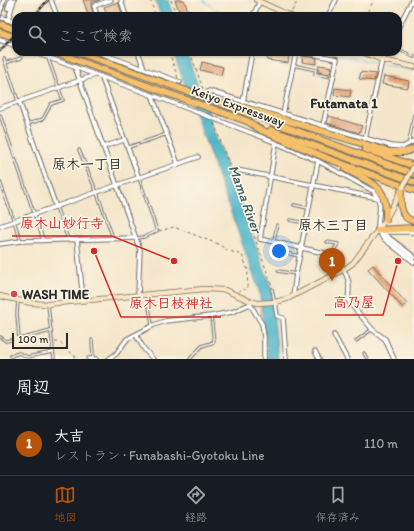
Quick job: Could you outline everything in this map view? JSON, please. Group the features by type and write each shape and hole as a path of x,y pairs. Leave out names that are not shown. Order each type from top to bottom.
{"highway":[{"path":"0,24 12,28"},
{"path":"0,32 12,36"},
{"name":"Keiyo Expressway","path":"65,56 414,182"},
{"name":"Keiyo Expressway","path":"89,56 414,174"},
{"path":"212,100 233,104 390,152 405,152 411,146"},
{"path":"247,121 261,130 329,159 414,190"},
{"path":"301,125 414,166"},
{"path":"329,159 378,187 384,198 386,219"},
{"path":"402,189 402,213 407,219 414,221"},
{"path":"378,230 414,228"}],"main road":[{"path":"259,0 283,12"},
{"path":"372,56 382,60 413,66"},
{"path":"0,296 35,304 48,304 138,294 212,289 225,290 239,295 250,302 274,302 293,296 344,270 357,258 386,219 414,166"}],"street":[{"path":"0,13 4,0"},
{"path":"7,6 11,0"},
{"path":"8,20 14,0"},
{"path":"51,0 56,12"},
{"path":"96,12 94,6 111,0"},
{"path":"121,0 125,12"},
{"path":"254,12 259,0"},
{"path":"330,12 336,0"},
{"path":"402,20 412,0"},
{"path":"0,17 12,22"},
{"path":"0,40 12,44"},
{"path":"43,56 191,109 276,143 318,161 374,190 380,206 378,230 384,238 414,262"},
{"path":"109,56 180,82"},
{"path":"140,56 144,68"},
{"path":"243,102 251,56"},
{"path":"283,114 295,56"},
{"path":"323,126 337,59 324,56"},
{"path":"365,139 384,56"},
{"path":"75,67 140,250 138,294"},
{"path":"0,108 96,75"},
{"path":"101,76 138,178"},
{"path":"209,91 391,146 411,146 414,141"},
{"path":"152,95 178,164"},
{"path":"19,101 56,207"},
{"path":"103,147 124,140"},
{"path":"276,143 260,238 335,256 343,267 350,284 348,298 349,302 372,329 385,339 393,359"},
{"path":"0,226 198,157"},
{"path":"293,296 299,256 318,161"},
{"path":"237,170 378,198"},
{"path":"378,230 392,232 414,232"},
{"path":"378,230 386,234 414,257"},
{"path":"0,244 21,241 135,238"},
{"path":"77,239 83,300"},
{"path":"109,359 116,354 128,339 152,326 166,321 232,312 250,302 262,324 264,337 264,359"},
{"path":"274,302 277,316 283,318 286,359"},
{"path":"136,335 144,349 153,359"},
{"path":"334,335 346,359"},
{"path":"315,351 319,359"},
{"path":"88,359 95,359"}],"lane":[{"path":"402,50 414,57"},
{"path":"5,63 21,58 22,56"},
{"path":"27,124 43,119 51,104 63,100 48,58"},
{"path":"4,59 19,101"},
{"path":"293,65 316,70 315,74 334,77"},
{"path":"411,146 414,115"},
{"path":"0,116 44,241"},
{"path":"127,147 167,134"},
{"path":"79,150 97,193 113,238"},
{"path":"135,238 144,237 157,232 138,178"},
{"path":"0,182 21,241"},
{"path":"294,205 308,208"},
{"path":"56,207 68,240"},
{"path":"290,220 306,223"},
{"path":"273,242 277,225"},
{"path":"327,242 338,244 331,254"},
{"path":"282,252 299,256"},
{"path":"278,271 296,274"},
{"path":"272,288 274,302"},
{"path":"147,294 152,326"},
{"path":"18,301 17,314 19,339 51,331"},
{"path":"48,304 54,359"},
{"path":"190,359 202,346 214,342 211,316"},
{"path":"356,340 372,329"},
{"path":"0,337 6,341 11,340"},
{"path":"92,340 95,359"},
{"path":"11,356 19,353 27,356 53,352"},
{"path":"364,353 367,359"}],"path":[{"path":"150,0 154,12"},
{"path":"171,0 176,12"},
{"path":"293,12 298,0"},
{"path":"367,12 374,0"},
{"path":"0,24 4,5 7,6"},
{"path":"170,56 180,82"},
{"path":"191,56 203,89 209,91"},
{"path":"215,119 214,123 272,288"},
{"path":"157,232 174,227 242,255 248,270 246,289 240,290 239,295"},
{"path":"52,342 59,342 78,359"}],"water":[{"path":"155,0 168,0 172,12 160,12"},
{"path":"174,56 187,56 271,288 278,359 268,359 259,290"}],"building":[{"path":"83,0 100,0 91,3 93,12 88,12"},
{"path":"175,0 184,0 188,12 180,12"},
{"path":"118,2 122,12 106,12 104,7"},
{"path":"268,56 289,56 288,63 267,60"},
{"path":"303,56 317,58 316,64 302,62"},
{"path":"202,62 223,67 221,75 200,70"},
{"path":"319,65 332,67 330,74 318,72"},
{"path":"361,72 376,74 374,81 359,79"},
{"path":"384,76 409,81 408,88 382,84"},
{"path":"335,88 351,90 350,97 334,95"},
{"path":"329,116 362,126 359,133 327,123"},
{"path":"373,265 407,304 403,308 368,269"}],"waterway":[{"path":"203,0 220,12"},
{"path":"342,56 379,63"},
{"path":"382,64 414,71"}],"tunnel":[{"path":"0,44 8,8"},
{"path":"168,101 175,80"},
{"path":"226,124 233,99"}],"railway":[{"path":"38,12 48,0"},
{"path":"0,51 12,38"}],"place":[{"name":"原木日枝神社","path":"94,251"},
{"name":"原木山妙行寺","path":"174,261"},
{"name":"高乃屋","path":"398,261"},
{"name":"大吉","path":"332,281"},
{"name":"WASH TIME","path":"14,294"}],"district":[{"name":"Futamata 1","path":"344,103"},
{"name":"原木一丁目","path":"87,164"},
{"name":"原木三丁目","path":"333,225"}],"water label":[{"name":"Mama River","path":"245,199"}]}
